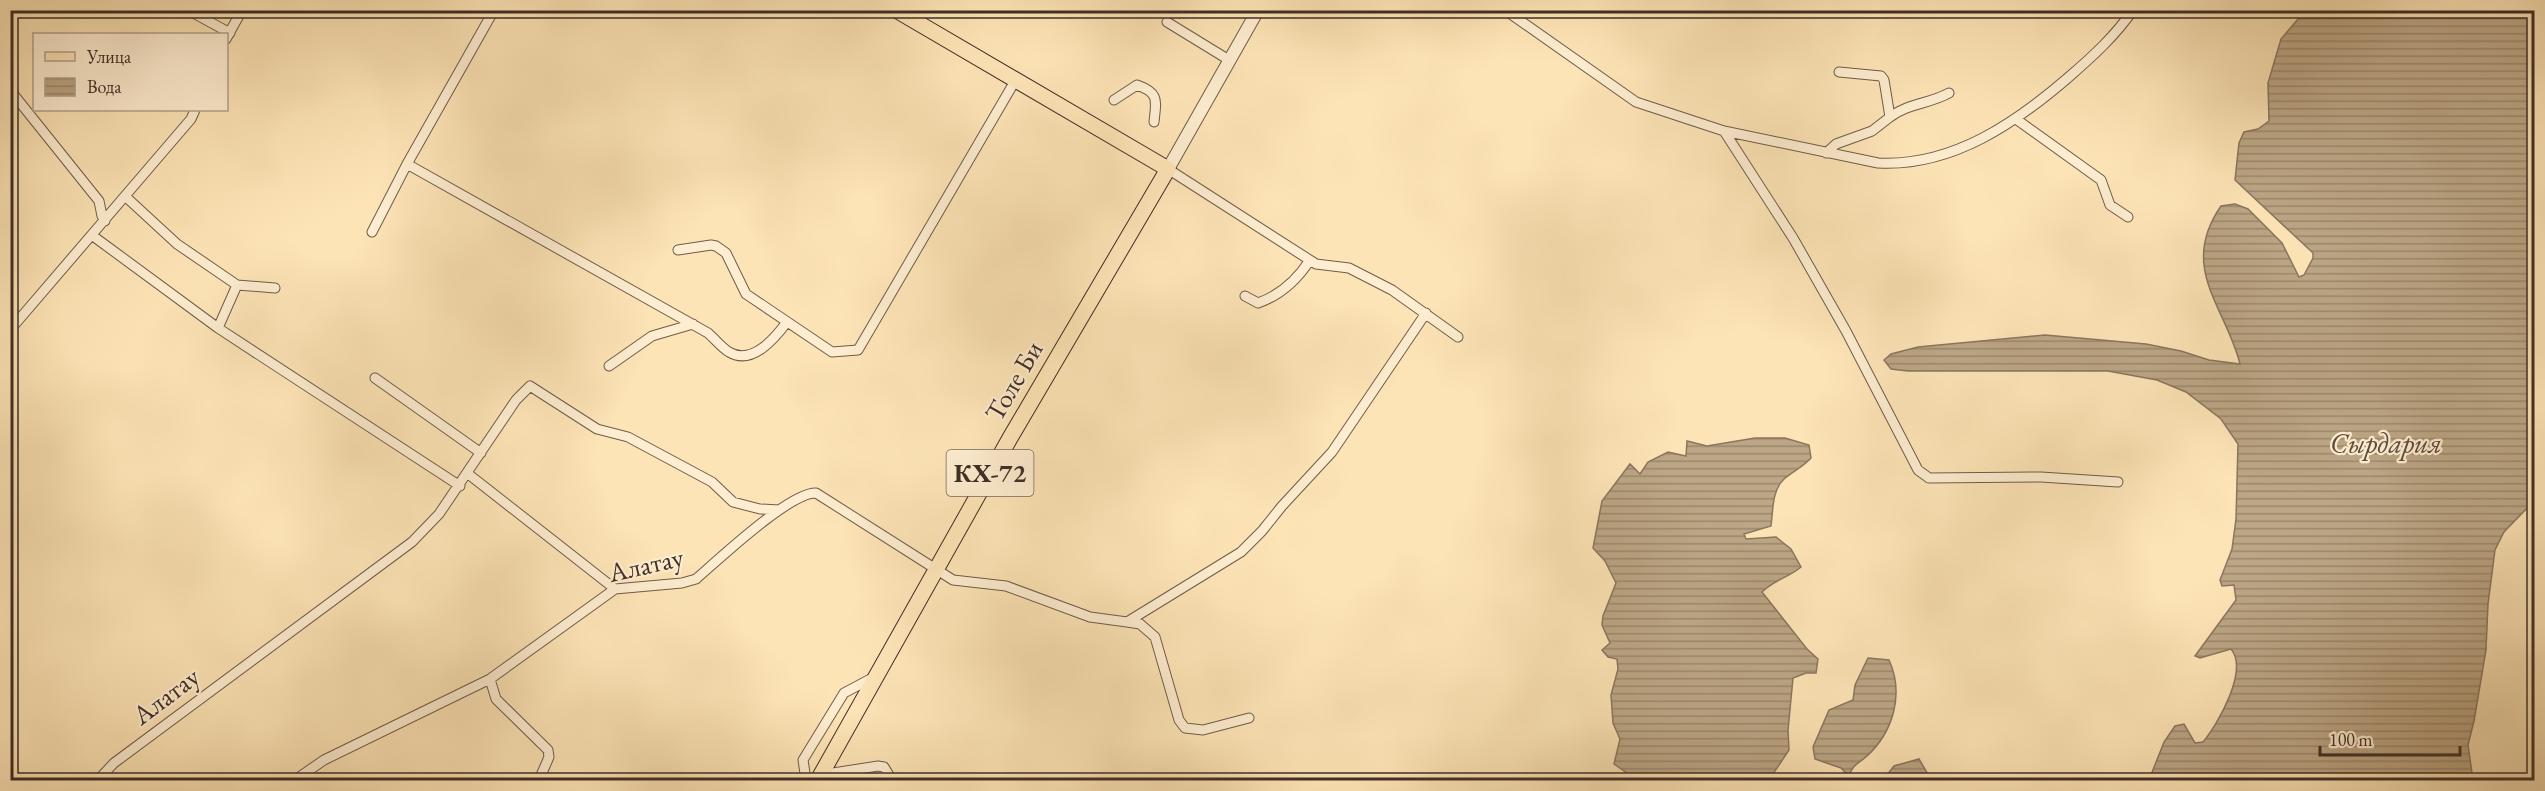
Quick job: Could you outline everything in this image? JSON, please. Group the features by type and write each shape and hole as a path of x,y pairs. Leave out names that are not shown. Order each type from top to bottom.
{"main road":[{"path":"896,10 1168,169"},
{"name":"Толе Би","path":"825,774 935,571 1168,169"}],"street":[{"path":"188,10 223,33"},
{"path":"228,36 242,10"},
{"path":"372,232 407,164 494,10"},
{"name":"Толе Би","path":"1168,169 1258,10"},
{"path":"1505,10 1636,102 1724,131 1878,164 1912,163 1950,153 2016,120 2098,52 2133,10"},
{"path":"1167,22 1229,60"},
{"path":"1839,72 1881,76 1884,80 1890,117"},
{"path":"678,250 711,245 723,250 746,294 832,352 858,350 1015,81"},
{"path":"1114,100 1137,84 1155,95 1154,122"},
{"path":"10,90 99,201 105,221"},
{"path":"1826,153 1836,144 1872,131 1902,108 1924,103 1948,93"},
{"path":"10,330 126,197 191,119 195,111"},
{"path":"2016,120 2101,180 2110,204 2128,217"},
{"path":"1724,131 1793,238 1846,331 1918,470 1929,478 2041,477 2118,482"},
{"path":"407,164 693,324 708,333 732,354 744,356 773,341 788,322"},
{"path":"1168,169 1319,265 1349,268 1392,290 1458,338"},
{"path":"126,197 177,244 237,285 275,288"},
{"path":"93,236 218,328 460,486"},
{"path":"1245,296 1258,303 1282,290 1299,278 1310,260"},
{"path":"218,328 237,285"},
{"path":"1127,622 1241,552 1262,531 1332,452 1426,313"},
{"path":"609,366 652,336 693,324"},
{"path":"375,378 481,453"},
{"name":"Алатау","path":"99,780 114,763 412,542 439,514 516,400 530,386 597,429 628,437 712,482 734,502 760,509 779,510"},
{"path":"467,472 615,589"},
{"name":"Алатау","path":"294,780 324,760 490,679 615,589 682,583 696,579 779,510 800,495 816,493 935,571 953,580 1006,586 1090,617 1140,624 1155,637 1179,720 1185,728 1203,730 1249,718"},
{"path":"806,780 803,760 844,693 878,675"},
{"path":"490,679 496,699 548,750 549,757 538,780"},
{"path":"825,774 878,766 884,767 892,780"},
{"path":"825,774 847,780"}],"water":[{"name":"Сырдария","path":"2305,11 2534,11 2534,479 2531,504 2504,532 2495,550 2488,604 2486,650 2468,745 2473,780 2149,780 2164,742 2175,726 2184,724 2195,743 2203,742 2223,710 2234,683 2236,658 2231,649 2200,658 2195,656 2236,600 2234,585 2222,586 2220,580 2232,549 2236,519 2238,444 2221,419 2186,392 2157,380 2108,371 1908,371 1891,369 1884,360 1891,354 1918,347 2045,335 2146,344 2181,351 2209,360 2240,364 2209,287 2204,268 2204,249 2209,228 2221,206 2235,204 2248,209 2282,243 2299,277 2304,275 2313,258 2313,253 2235,180 2239,143 2244,132 2258,129 2269,121 2268,83 2281,39"},
{"path":"1755,438 1785,438 1809,445 1811,458 1784,479 1777,489 1771,526 1744,534 1746,539 1776,537 1791,549 1801,567 1762,592 1807,649 1818,659 1816,673 1806,673 1793,678 1788,730 1789,750 1769,780 1637,780 1614,764 1620,739 1613,723 1611,695 1618,669 1617,659 1608,657 1602,650 1610,643 1602,625 1603,616 1616,583 1605,561 1593,548 1602,501 1630,464 1640,474 1648,462 1668,452 1686,456 1687,441 1707,446"},
{"path":"1868,658 1889,660 1896,685 1894,711 1884,735 1867,756 1854,767 1849,776 1841,768 1815,759 1813,747 1829,710 1853,700 1855,685"},
{"path":"1919,759 1929,780 1883,780 1894,766"}]}
